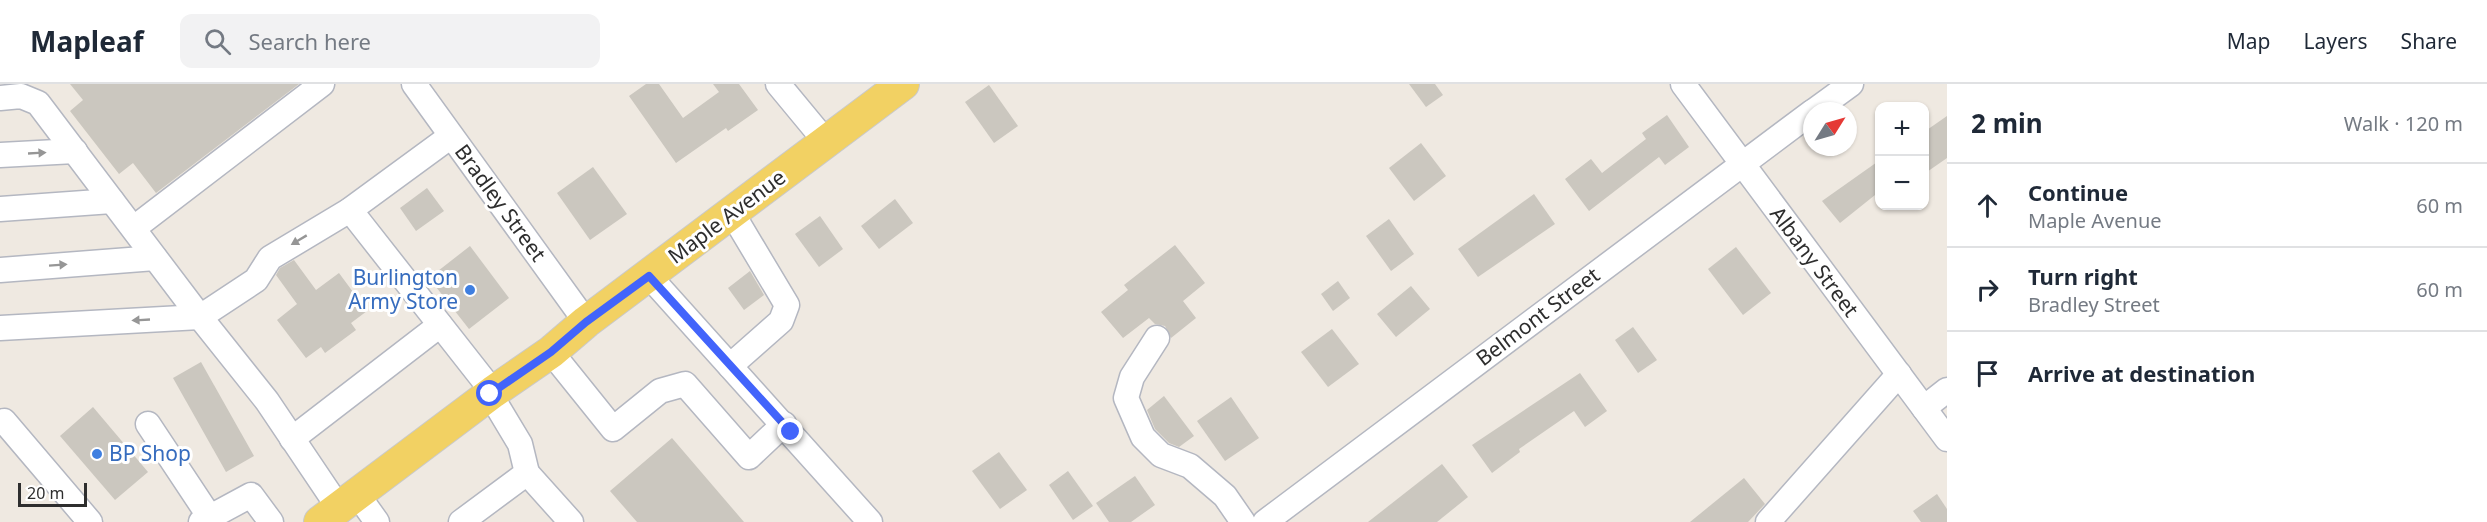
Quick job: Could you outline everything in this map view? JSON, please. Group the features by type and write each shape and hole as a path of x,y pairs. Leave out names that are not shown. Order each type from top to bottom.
{"main road":[{"name":"Maple Avenue","path":"339,508 492,393 551,352 586,322 903,84"}],"street":[{"path":"134,228 322,84"},
{"name":"Bradley Street","path":"414,84 586,322"},
{"path":"778,84 826,142"},
{"name":"Albany Street","path":"1683,84 1947,439"},
{"name":"Belmont Street","path":"1827,102 1851,84"},
{"path":"11,97 38,103 200,317 267,401 339,508 377,522"},
{"name":"Belmont Street","path":"1265,522 1803,119"},
{"path":"0,328 200,317 256,280 270,258 350,210 452,136"},
{"path":"0,155 75,151"},
{"path":"0,209 112,201"},
{"path":"350,210 492,393 520,444 527,473 572,522"},
{"path":"730,366 781,321 787,304 732,213"},
{"path":"0,270 155,258"},
{"path":"649,276 870,522"},
{"path":"292,439 440,325"},
{"path":"1157,338 1132,377 1126,398 1143,437 1161,455 1190,466 1225,496 1243,522"},
{"path":"551,352 613,429 660,391 686,384 748,457 784,424"},
{"path":"1768,522 1899,374"},
{"path":"1924,408 1947,390"},
{"path":"0,422 4,421 90,522"},
{"path":"148,424 208,520 251,495 272,522"},
{"path":"461,522 527,473"}],"building":[{"path":"70,84 299,84 156,193 133,163 119,174 70,111 83,100"},
{"path":"646,84 659,84 683,118 719,92 713,84 739,84 758,110 728,131 726,128 676,163 629,96"},
{"path":"1409,84 1435,84 1443,95 1426,107"},
{"path":"989,85 1018,126 994,143 965,102"},
{"path":"1667,115 1689,147 1665,165 1659,157 1589,211 1565,179 1591,159 1602,173 1646,139 1642,133"},
{"path":"1947,116 1947,158 1929,171 1929,156 1929,129"},
{"path":"1421,143 1446,176 1414,201 1389,168"},
{"path":"1875,164 1875,195 1840,223 1822,201"},
{"path":"593,167 627,214 590,240 557,193"},
{"path":"427,188 444,211 416,231 400,208"},
{"path":"1534,194 1555,224 1478,277 1458,249"},
{"path":"895,199 913,223 879,249 861,226"},
{"path":"820,216 843,249 819,267 795,234"},
{"path":"1389,219 1414,254 1391,271 1366,236"},
{"path":"1175,245 1205,283 1183,301 1196,318 1171,338 1165,326 1155,324 1149,318 1123,338 1101,312 1128,290 1124,285"},
{"path":"470,246 509,298 469,329 429,278"},
{"path":"1736,247 1771,293 1743,315 1708,269"},
{"path":"294,260 316,290 339,273 367,311 351,323 356,330 325,353 321,347 306,358 277,320 297,304 276,275 280,268"},
{"path":"750,271 764,295 744,310 728,288"},
{"path":"1338,281 1350,298 1333,311 1321,294"},
{"path":"1411,286 1430,309 1396,337 1377,314"},
{"path":"1633,327 1657,360 1638,373 1615,340"},
{"path":"1332,329 1359,364 1328,387 1301,352"},
{"path":"201,362 254,456 226,472 173,378"},
{"path":"1580,373 1607,411 1585,427 1574,411 1519,449 1520,452 1492,473 1472,445"},
{"path":"1164,396 1194,436 1179,447 1169,443 1155,429 1147,410"},
{"path":"1231,397 1259,438 1225,461 1197,421"},
{"path":"93,407 148,472 115,500 60,436"},
{"path":"672,438 744,522 637,522 610,491"},
{"path":"999,452 1027,490 1000,509 972,471"},
{"path":"1442,464 1468,497 1437,522 1368,522"},
{"path":"1068,471 1093,506 1073,520 1049,485"},
{"path":"1135,476 1155,505 1131,522 1109,522 1096,503"},
{"path":"1744,478 1765,504 1748,522 1690,522"},
{"path":"1937,494 1947,509 1947,522 1921,522 1913,511"}],"place":[{"name":"Burlington Army Store","path":"470,290"},
{"name":"BP Shop","path":"97,454"}],"route":[{"path":"490,394 551,352 586,322 649,276 791,432"}]}
